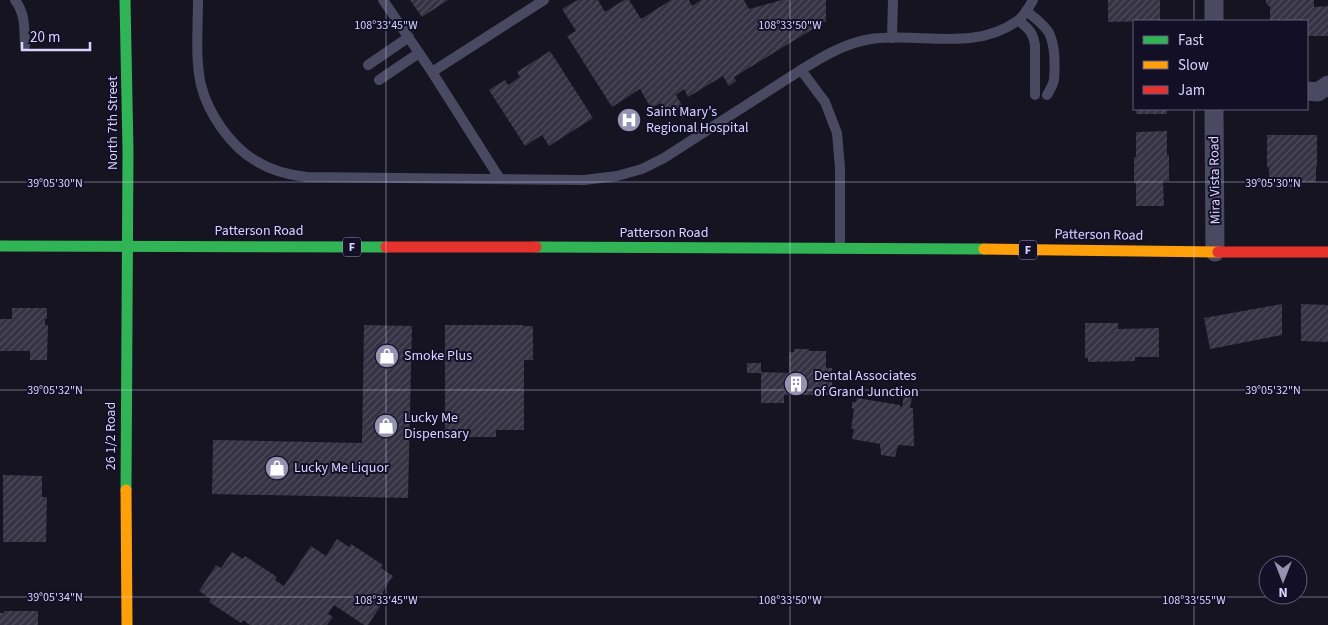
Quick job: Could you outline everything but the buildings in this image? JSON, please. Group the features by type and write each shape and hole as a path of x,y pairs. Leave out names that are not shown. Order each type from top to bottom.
{"main road":[{"name":"North 7th Street","path":"125,0 129,123 128,246"},
{"name":"Patterson Road","path":"0,246 840,248 1328,252"},
{"name":"26 1/2 Road","path":"127,625 126,404 128,246"}],"street":[{"path":"1214,0 1214,20"},
{"path":"1308,92 1318,92 1328,85"},
{"name":"Mira Vista Road","path":"1214,110 1215,252"}],"lane":[{"path":"15,0 23,15 25,46"},
{"path":"198,0 198,65 201,85 208,104 218,123 242,151 255,161 269,168 307,178 584,180 617,176 642,169 664,158 801,70 824,56 850,44 870,39 980,37 1002,30 1019,21 1033,0"},
{"path":"383,0 432,72 500,179"},
{"path":"432,72 544,0"},
{"path":"892,38 893,0"},
{"path":"1026,10 1048,32 1052,42 1054,82 1047,95"},
{"path":"1019,21 1030,30 1034,37 1035,95"},
{"path":"368,65 409,37"},
{"path":"379,80 420,54"},
{"path":"801,70 825,102 837,133 840,168 840,248"}],"traffic: fast":[{"path":"125,0 128,151 126,490"},
{"path":"0,246 386,247"},
{"path":"536,247 984,249"}],"traffic: slow":[{"path":"984,249 1218,252"},
{"path":"126,490 127,625"}],"traffic: jam":[{"path":"386,247 536,247"},
{"path":"1218,252 1328,252"}],"place":[{"name":"Saint Mary's Regional Hospital","path":"629,120"},
{"name":"Smoke Plus","path":"387,356"},
{"name":"Dental Associates of Grand Junction","path":"796,384"},
{"name":"Lucky Me Dispensary","path":"386,426"},
{"name":"Lucky Me Liquor","path":"277,468"}]}
